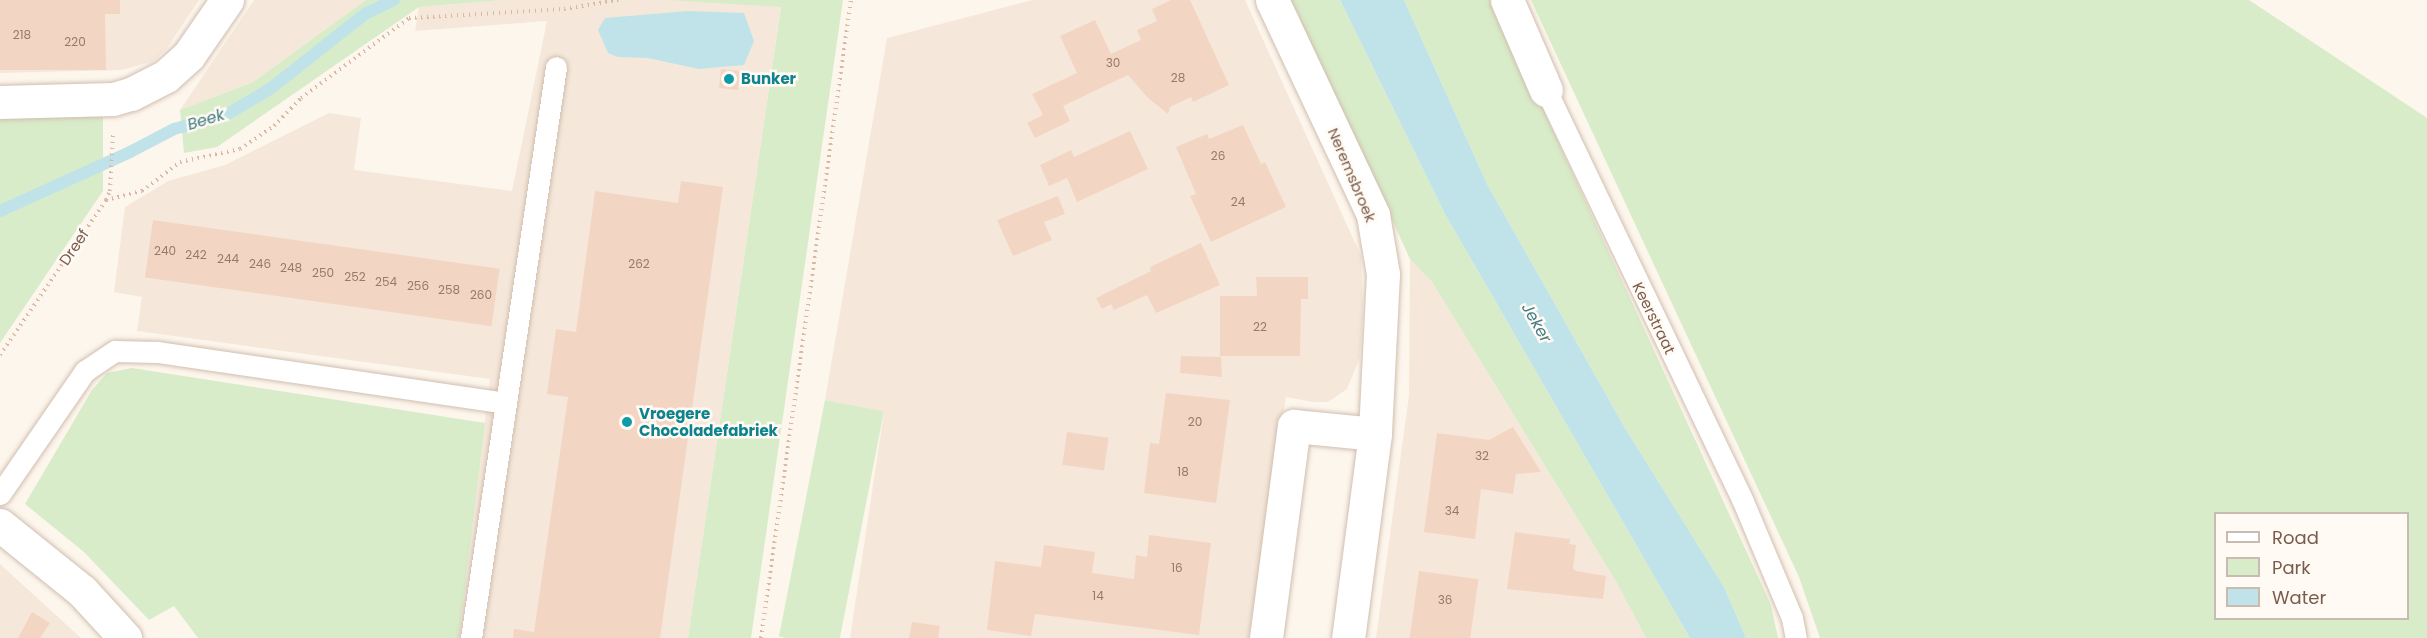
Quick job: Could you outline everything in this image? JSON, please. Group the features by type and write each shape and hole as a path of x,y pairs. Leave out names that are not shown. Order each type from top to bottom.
{"street":[{"path":"0,102 113,113 131,94 166,76 189,55 227,0"},
{"name":"Neremsbroek","path":"1272,0 1373,215 1383,274 1375,434 1348,638"},
{"name":"Keerstraat","path":"1507,0 1546,90"},
{"path":"1266,638 1294,426 1375,434"},
{"path":"0,525 82,591 125,638"}],"lane":[{"path":"471,638 556,67"},
{"name":"Keerstraat","path":"1546,90 1742,499 1791,618 1796,638"},
{"path":"0,494 85,372 115,351 158,352 505,403"}],"path":[{"path":"106,200 142,191 180,162 240,149 274,126 301,98 409,18 564,9 618,0"},
{"path":"761,638 851,0"},
{"name":"Dreef","path":"0,355 106,200 110,191 113,113"}],"shaded area":[{"path":"0,0 199,0 167,48 154,61 122,70 0,73"},
{"path":"254,0 366,0 253,82 180,110"},
{"path":"503,0 665,0 781,6 688,638 459,638 490,379 137,331 142,297 114,292 125,207 168,181 225,165 329,113 361,118 354,170 512,191 547,21 415,31 419,7"},
{"path":"1032,0 1245,0 1361,256 1363,307 1360,357 1347,389 1328,402 1286,397 1249,638 850,638 884,412 825,400 887,38"},
{"path":"1410,259 1432,282 1614,578 1646,638 1376,638 1409,395"},
{"path":"0,564 81,638 0,638"}],"green space":[{"path":"366,0 503,0 419,7 217,147 184,153 180,110 253,82"},
{"path":"665,0 843,0 751,638 688,638 781,7"},
{"path":"1291,0 1340,0 1445,214 1690,638 1646,638 1614,578 1432,282 1410,259"},
{"path":"1404,0 1493,0 1771,605 1778,638 1746,638 1724,587 1625,428 1487,184"},
{"path":"1531,0 2249,0 2427,118 2427,638 1820,638 1799,577"},
{"path":"103,115 103,191 0,343 0,118"},
{"path":"132,368 485,423 459,638 198,638 174,606 149,620 84,552 25,504 92,390 107,373"},
{"path":"825,400 884,411 840,638 779,637"}],"water":[{"name":"Jeker","path":"1340,0 1404,0 1487,184 1625,428 1724,587 1746,638 1690,638 1445,214"},
{"path":"688,11 744,13 754,41 744,65 699,69 648,58 618,57 608,53 598,30 605,18"}],"building":[{"path":"0,0 120,0 120,14 105,14 106,70 0,70"},
{"path":"1171,0 1190,0 1229,85 1193,102 1191,97 1170,107 1168,114 1147,97 1128,75 1063,106 1070,121 1035,138 1027,123 1043,115 1032,94 1077,73 1060,36 1095,20 1111,54 1141,40 1137,30 1157,21 1152,9"},
{"name":"Bunker","path":"721,69 740,71 738,90 719,88"},
{"path":"1243,125 1261,164 1265,162 1286,207 1211,242 1190,196 1196,194 1176,147 1207,134 1209,139"},
{"path":"1130,131 1148,169 1077,202 1067,178 1049,186 1040,165 1071,150 1074,157"},
{"name":"Vroegere Chocoladefabriek","path":"681,181 723,187 660,638 513,638 514,629 534,632 568,397 547,394 556,329 576,332 595,191 678,203"},
{"path":"1058,196 1065,214 1044,222 1052,240 1013,256 997,220"},
{"path":"153,220 500,269 492,326 145,277"},
{"path":"1201,243 1220,285 1156,313 1147,295 1114,310 1111,304 1102,309 1096,298 1151,271 1150,267"},
{"path":"1256,277 1308,277 1308,299 1301,299 1300,356 1220,356 1220,296 1257,296"},
{"path":"1181,356 1221,357 1222,377 1180,373"},
{"path":"1166,393 1230,400 1216,503 1144,493 1150,443 1159,444"},
{"path":"1513,427 1541,472 1516,474 1513,494 1481,489 1475,539 1424,532 1437,433 1489,440"},
{"path":"1067,432 1109,438 1104,471 1062,465"},
{"path":"1515,532 1570,539 1569,544 1576,545 1573,568 1576,571 1606,576 1603,599 1507,589"},
{"path":"1149,535 1211,543 1199,635 1035,614 1031,636 987,630 995,561 1041,567 1044,545 1095,552 1092,573 1134,579 1136,555 1147,557"},
{"path":"1419,571 1478,579 1470,638 1410,638"},
{"path":"32,612 50,623 40,638 18,638"},
{"path":"912,622 940,626 938,638 909,638"}],"waterway":[{"name":"Beek","path":"0,211 130,152 174,129 226,115 270,89 365,14 394,0"}],"place":[{"name":"Bunker","path":"729,79"},
{"name":"Vroegere Chocoladefabriek","path":"627,422"}]}
